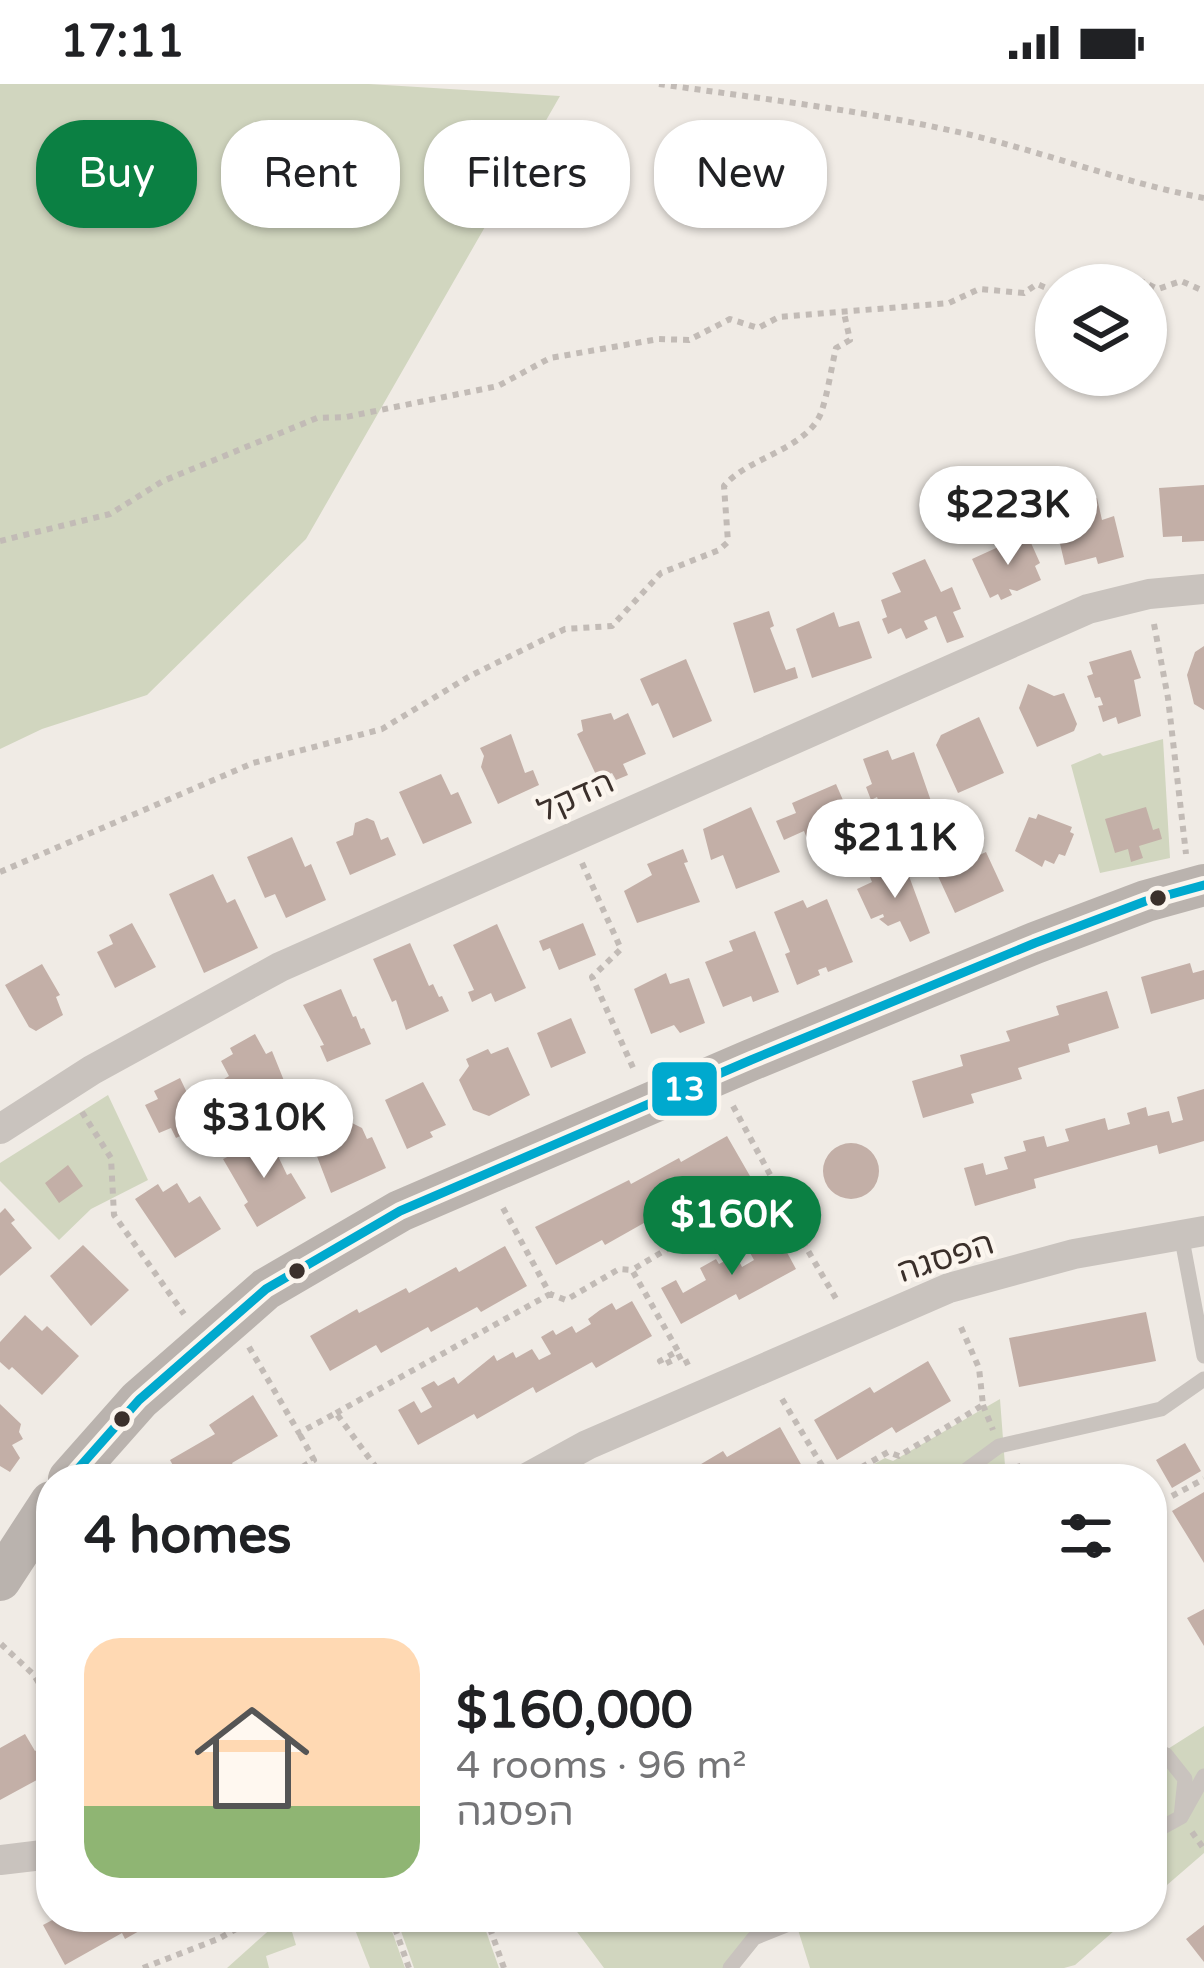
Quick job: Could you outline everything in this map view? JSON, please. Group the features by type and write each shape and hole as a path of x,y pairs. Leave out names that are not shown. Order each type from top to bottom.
{"street":[{"name":"הדקל","path":"0,1129 92,1070 280,967 590,827 1088,609 1149,594 1204,589"},
{"path":"82,1464 139,1400 266,1288 400,1211 751,1060 1146,901 1196,875"},
{"name":"הפסגה","path":"552,1464 949,1288 1074,1254 1192,1233"},
{"path":"0,1580 36,1525"},
{"path":"0,1861 36,1856"}],"lane":[{"path":"1192,1233 1204,1356"},
{"path":"974,1464 999,1446 1161,1409 1204,1379"},
{"path":"1167,1756 1185,1779 1181,1817"},
{"path":"1167,1825 1181,1817 1204,1776"},
{"path":"730,1968 754,1939 771,1932"}],"path":[{"path":"659,84 932,127 1204,198"},
{"path":"1167,286 1181,281 1204,291"},
{"path":"0,541 110,514 163,482 317,418 346,417 498,386 550,358 659,339 689,340 730,319 758,328 779,317 949,303 979,289 1024,293 1035,285"},
{"path":"0,872 253,763 382,730 470,676 566,629 612,626 662,573 728,542 724,487 731,477 789,445 819,418 836,348 850,340 844,314"},
{"path":"1153,620 1196,875"},
{"path":"578,854 621,949 592,977 640,1085"},
{"path":"733,1106 800,1221 797,1232 838,1302"},
{"path":"80,1109 111,1159 114,1215 189,1321"},
{"path":"503,1208 550,1294 566,1300 619,1269 632,1270 704,1227 708,1233 780,1193"},
{"path":"632,1270 678,1351 660,1361 663,1365 683,1354 688,1365"},
{"path":"299,1432 550,1294"},
{"path":"867,1464 888,1452 899,1456 983,1405 979,1368 960,1325"},
{"path":"245,1339 314,1460 307,1464"},
{"path":"782,1399 821,1464"},
{"path":"336,1413 374,1464"},
{"path":"1172,1496 1204,1478"},
{"path":"1,1644 36,1678"},
{"path":"143,1968 231,1932"},
{"path":"396,1932 409,1968"},
{"path":"491,1932 504,1968"}],"green space":[{"path":"0,84 369,84 560,96 546,120 424,120 424,228 484,228 306,539 147,695 42,729 0,749"},
{"path":"1163,739 1170,858 1100,873 1071,765 1100,753"},
{"path":"108,1095 148,1180 91,1209 59,1240 0,1181 0,1163"},
{"path":"1000,1399 1005,1464 874,1464 885,1458 893,1461"},
{"path":"1204,1726 1204,1853 1167,1885 1167,1749"},
{"path":"267,1932 292,1932 296,1945 266,1956 269,1968 227,1968"},
{"path":"356,1932 392,1932 405,1968 370,1968"},
{"path":"401,1932 486,1932 499,1968 414,1968"},
{"path":"577,1932 755,1932 757,1946 738,1968 604,1968"},
{"path":"799,1932 1113,1932 1075,1965 1064,1968 810,1968"}],"building":[{"path":"1204,485 1204,541 1163,537 1159,488"},
{"path":"1097,498 1102,520 1114,516 1124,557 1098,564 1096,557 1065,565 1051,505"},
{"path":"1027,534 1040,563 1035,566 1041,580 1017,591 1009,589 1012,595 1001,600 998,594 990,598 972,559"},
{"path":"925,559 941,592 952,587 961,609 953,612 964,637 947,643 936,616 924,621 928,629 906,639 901,628 888,634 881,600 901,592 892,573"},
{"path":"769,611 774,626 770,628 786,670 795,667 798,678 754,693 733,623"},
{"path":"834,612 839,627 859,621 872,658 812,678 796,629"},
{"path":"1204,646 1204,710 1194,704 1187,675 1195,652"},
{"path":"1131,650 1141,678 1134,680 1141,716 1118,724 1116,717 1103,722 1098,706 1103,705 1100,697 1095,698 1087,676 1093,674 1089,662"},
{"path":"686,659 712,721 673,738 658,703 652,706 640,679"},
{"path":"1028,684 1054,696 1064,693 1077,724 1074,731 1037,747 1019,708"},
{"path":"611,713 614,720 628,713 646,754 623,764 628,775 616,780 612,773 598,779 577,734 583,731 581,720"},
{"path":"979,717 1004,773 958,793 936,745 941,735"},
{"path":"511,734 525,773 533,770 539,785 498,804 481,767 480,748"},
{"path":"888,750 892,760 914,752 932,804 886,821 877,797 871,800 866,787 872,784 863,759"},
{"path":"441,774 451,795 458,792 472,823 423,844 399,792"},
{"path":"836,784 859,837 814,855 804,831 784,840 776,821 796,813 792,803"},
{"path":"751,807 780,872 736,889 723,855 711,860 703,829"},
{"path":"1146,807 1153,830 1159,828 1162,839 1139,846 1143,858 1131,862 1128,849 1115,853 1105,819"},
{"path":"1038,814 1072,827 1074,834 1065,856 1059,854 1054,864 1045,860 1042,867 1015,851 1029,817 1036,819"},
{"path":"367,818 374,821 381,840 388,837 396,855 350,875 336,842 353,835 355,823"},
{"path":"292,837 305,867 311,864 326,900 286,918 275,894 265,898 247,857"},
{"path":"683,849 700,902 637,923 624,891 652,875 647,864"},
{"path":"971,849 975,857 986,852 1004,891 955,913 937,874 952,867 948,859"},
{"path":"895,862 900,872 906,868 930,933 910,942 900,921 888,926 879,919 883,914 871,919 857,889 872,882 869,875"},
{"path":"213,874 227,903 235,899 258,948 204,973 169,894"},
{"path":"827,899 853,962 828,972 826,967 818,970 820,975 797,985 774,912 803,900 807,908"},
{"path":"132,923 156,967 115,988 97,952 113,944 109,935"},
{"path":"583,923 596,955 559,970 550,948 543,951 539,941"},
{"path":"497,924 526,988 495,1002 491,993 472,1002 468,992 474,990 453,945"},
{"path":"755,931 779,992 723,1007 705,962 733,951 729,941"},
{"path":"410,943 429,986 433,984 449,1011 406,1030 373,959"},
{"path":"1190,963 1193,973 1204,970 1204,999 1151,1014 1141,977"},
{"path":"42,964 60,995 56,997 63,1015 36,1031 5,985"},
{"path":"666,973 670,984 689,978 705,1023 680,1033 674,1025 651,1034 634,989"},
{"path":"341,989 371,1044 327,1062 320,1046 324,1045 303,1005"},
{"path":"1107,991 1119,1028 1068,1044 1070,1052 1018,1068 1022,1079 971,1094 974,1103 923,1118 912,1081 963,1066 960,1055 1010,1041 1006,1031 1059,1015 1056,1006"},
{"path":"571,1018 586,1053 551,1068 537,1033"},
{"path":"255,1034 266,1054 272,1051 289,1093 246,1116 239,1103 229,1108 216,1084 229,1076 221,1061 233,1054 230,1048"},
{"path":"508,1047 530,1095 489,1116 473,1110 459,1080 469,1066 466,1059"},
{"path":"180,1078 189,1097 196,1094 214,1130 195,1140 190,1131 176,1138 171,1128 159,1133 145,1105 158,1099 154,1091"},
{"path":"423,1082 446,1125 407,1149 385,1100"},
{"path":"1204,1089 1204,1141 1159,1154 1157,1145 1034,1179 1036,1188 975,1206 964,1168 983,1163 986,1175 1008,1169 1004,1157 1026,1151 1023,1141 1044,1136 1047,1147 1069,1141 1065,1129 1105,1118 1108,1130 1130,1124 1127,1113 1146,1107 1148,1116 1169,1111 1172,1123 1183,1120 1177,1097"},
{"path":"350,1122 362,1128 367,1139 372,1137 386,1168 331,1193 310,1138"},
{"path":"727,1136 750,1176 704,1202 701,1197 556,1265 535,1227 629,1180 631,1184 679,1158 681,1162"},
{"path":"269,1137 287,1175 291,1173 306,1198 257,1227 223,1159"},
{"path":"851,1143 871,1151 879,1171 871,1191 851,1199 831,1191 823,1171 831,1151"},
{"path":"68,1165 83,1186 59,1203 45,1183"},
{"path":"177,1183 189,1203 200,1196 221,1229 175,1258 135,1199 158,1184 163,1192"},
{"path":"5,1208 32,1248 0,1276 0,1213"},
{"path":"776,1232 796,1269 681,1324 661,1288 676,1280 683,1293 706,1280 700,1268 716,1259 719,1264 736,1255 742,1267 754,1260 744,1242 755,1235 759,1242"},
{"path":"83,1245 129,1290 91,1326 50,1276"},
{"path":"505,1246 527,1286 481,1312 477,1307 431,1332 428,1327 381,1353 376,1345 330,1371 310,1336 357,1309 359,1313 406,1288 409,1293 456,1267 459,1272"},
{"path":"632,1301 652,1336 596,1368 592,1362 536,1393 533,1387 418,1445 398,1410 414,1401 421,1413 432,1407 421,1388 454,1377 458,1384 494,1355 497,1361 513,1352 516,1358 532,1349 539,1360 551,1354 541,1337 572,1326 576,1333 612,1303 616,1310"},
{"path":"1146,1312 1156,1361 1019,1387 1009,1338"},
{"path":"25,1315 42,1331 47,1326 79,1356 42,1395 0,1362 0,1342"},
{"path":"928,1361 951,1401 896,1433 892,1427 837,1460 814,1420"},
{"path":"253,1395 278,1436 233,1464 172,1464 170,1460 215,1434 209,1425"},
{"path":"0,1404 21,1424 23,1439 12,1445 20,1458 10,1472 0,1466"},
{"path":"780,1427 801,1464 701,1464 723,1451 727,1457"},
{"path":"1185,1443 1201,1471 1172,1488 1167,1464 1156,1460"},
{"path":"1204,1492 1204,1563 1172,1511"},
{"path":"1204,1609 1204,1646 1187,1618"},
{"path":"25,1734 36,1750 36,1780 0,1800 0,1748"},
{"path":"1204,1925 1204,1962 1186,1939"},
{"path":"47,1932 137,1932 125,1939 122,1933 65,1965"}],"transit line":[{"name":"13","path":"82,1464 139,1400 266,1289 400,1211 1035,943 1146,901 1204,885"}]}
